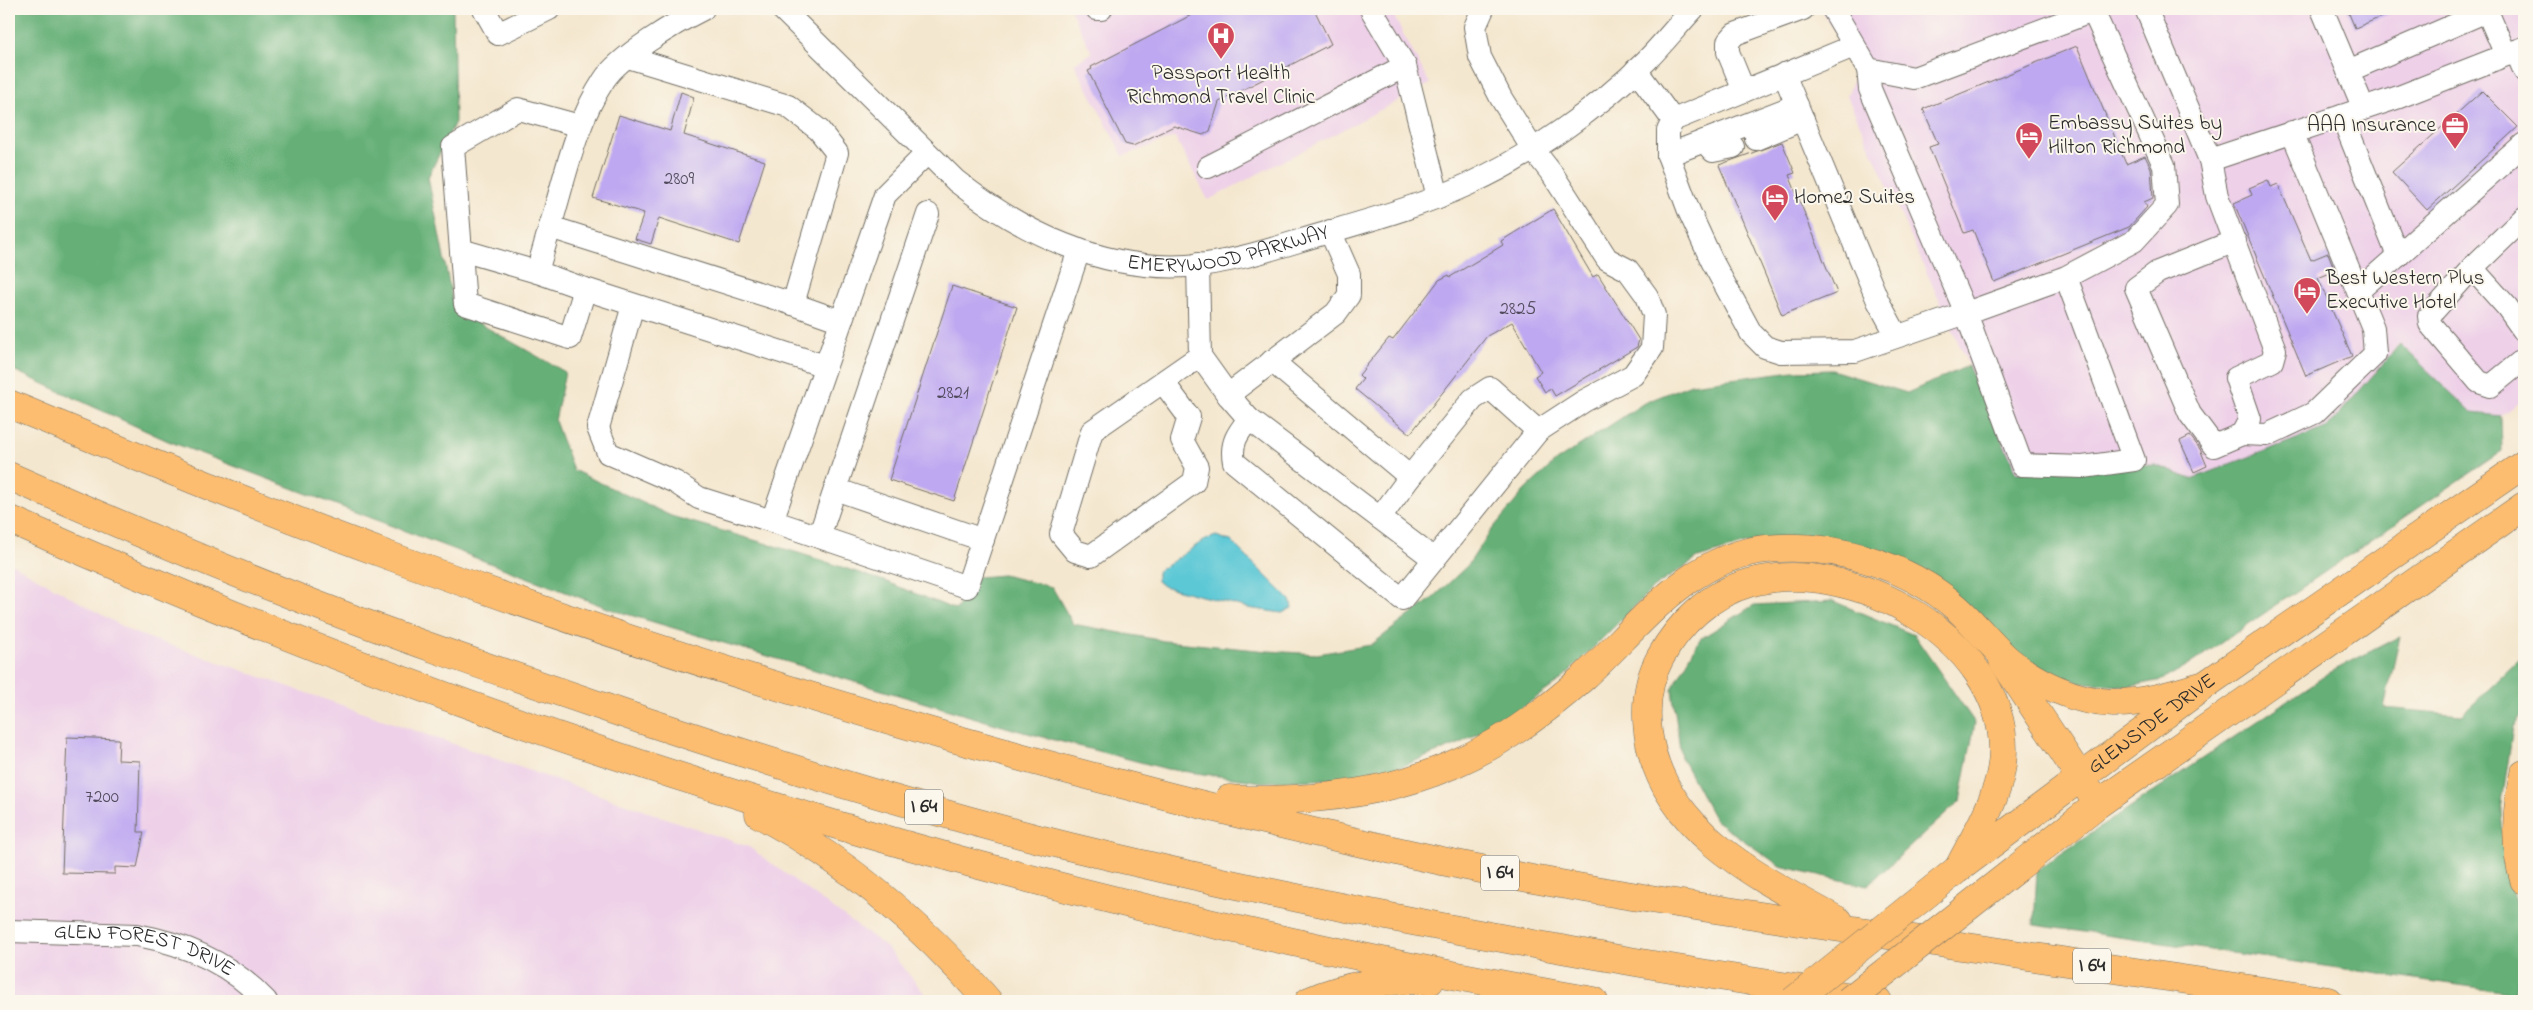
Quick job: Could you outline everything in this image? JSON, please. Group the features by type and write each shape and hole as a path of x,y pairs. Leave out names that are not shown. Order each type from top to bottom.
{"main road":[{"name":"I 64","path":"9,404 218,490 372,549 628,638 856,710 1150,792 1468,867 1661,901 2329,1001"},
{"name":"GLENSIDE DRIVE","path":"1793,1001 1958,869 2081,777 2205,686 2524,464"},
{"name":"I 64","path":"9,476 165,544 292,596 483,667 740,752 871,792 1067,846 1339,908 1604,958 1878,1001"},
{"name":"GLENSIDE DRIVE","path":"1848,1001 2098,804 2524,506"},
{"path":"9,519 113,566 322,652 455,701 707,786 944,856 1111,900 1271,937 1594,1001"},
{"path":"1150,792 1246,801 1315,798 1376,790 1444,770 1484,750 1545,710 1584,678 1682,583 1722,560 1763,549 1790,547 1824,550 1856,557 1900,573 1955,606 1995,647 2020,668 2063,691 2086,699 2111,703 2133,703 2205,686"},
{"path":"1856,930 1779,889 1712,843 1691,823 1673,800 1657,770 1650,748 1646,720 1651,682 1658,663 1669,641 1690,617 1724,592 1772,577 1802,576 1833,581 1868,592 1905,608 1946,637 1970,661 1984,680 1995,703 2003,749 1998,786 1987,813 1958,869"},
{"path":"1995,647 2098,804"},
{"path":"2524,774 2518,825 2520,863 2524,880"},
{"path":"707,786 776,823 829,856 883,897 931,941 988,1001"},
{"path":"1309,1001 1350,988 1407,981 1548,993"}],"street":[{"path":"484,9 498,34 549,9"},
{"path":"537,272 580,126 604,78 628,57 681,20 703,9"},
{"name":"EMERYWOOD PARKWAY","path":"782,9 956,182 984,203 1046,238 1079,250 1124,261 1160,265 1198,264 1231,260 1438,197 1501,168 1569,125 1636,70 1693,9"},
{"path":"1371,9 1405,66 1438,197"},
{"path":"1249,419 1235,438 1232,451 1234,462 1402,599 1538,431 1584,401 1633,375 1652,348 1654,314 1648,296 1628,270 1607,259 1553,175 1532,148 1480,57 1475,27 1483,9"},
{"path":"1744,91 1728,52 1728,42 1735,34 1803,9"},
{"path":"1833,9 1868,69 1870,89 1966,313 2022,465 2083,467 2134,460 2066,278"},
{"path":"2146,9 2210,160 2218,196 2276,350 2272,361 2236,378 2250,419 2242,434"},
{"path":"2322,9 2364,108"},
{"path":"1854,46 1672,120 1668,131 1668,155 1689,211 1712,260 1751,333 1765,347 1781,352 1855,351 2066,278 2134,241 2167,205 2164,165 2093,10 1914,78 1868,69"},
{"path":"2210,160 2518,56 2487,10 2348,71"},
{"path":"628,57 788,106 820,130 837,153 793,304"},
{"path":"1208,167 1405,66"},
{"path":"1636,70 1672,120"},
{"path":"1784,74 1878,301 1897,336"},
{"path":"580,126 518,109 453,148 465,304 570,338 584,289"},
{"path":"1756,139 1800,112"},
{"path":"1668,155 1704,141 1800,112"},
{"path":"2342,116 2398,256"},
{"path":"2235,241 2158,272 2136,288 2190,414 2214,446 2242,434 2267,435 2314,413 2375,354 2373,328 2292,132"},
{"path":"1704,141 1712,151 1734,148"},
{"path":"2358,291 2524,144"},
{"path":"772,521 885,195 927,153"},
{"path":"820,537 928,214"},
{"path":"2524,218 2472,268 2429,316 2430,324 2479,382 2491,386 2524,359"},
{"path":"550,228 793,304 841,321"},
{"path":"1228,396 1336,313 1349,295 1349,274 1330,231"},
{"path":"461,250 537,272 633,305 825,366"},
{"path":"633,305 598,428 608,453 676,482 698,498 967,587 1079,250"},
{"path":"1198,264 1200,356 1228,396 1249,419 1434,559"},
{"path":"2472,268 2507,307 2524,331"},
{"path":"1163,382 1190,417 1182,440 1197,467 1194,482 1091,556 1076,551 1062,534 1092,431 1200,356"},
{"path":"1272,362 1410,477"},
{"path":"1380,518 1473,398 1490,388 1538,431"},
{"path":"835,489 983,540"},
{"name":"GLEN FOREST DRIVE","path":"9,931 137,935 156,939 185,947 211,959 228,969 266,1001"}],"shaded area":[{"path":"1070,9 1390,9 1430,84 1208,200 1175,137 1123,156 1074,63 1092,53"},
{"path":"1820,9 2524,9 2524,399 2501,416 2472,413 2399,344 2328,427 2191,479 2155,465 2017,473 1847,96 1858,67"},
{"path":"9,562 132,632 749,847 886,947 931,1001 9,1001"}],"green space":[{"path":"9,9 453,9 455,122 428,177 454,309 565,372 555,421 573,470 671,516 802,554 887,582 956,610 977,577 1003,575 1052,587 1073,624 1164,641 1268,651 1317,654 1371,645 1433,598 1468,565 1490,532 1524,491 1556,461 1644,403 1691,384 1794,371 1832,370 1907,393 1968,366 2017,473 2155,465 2191,479 2328,427 2400,344 2472,413 2501,416 2502,451 2193,662 2162,680 2128,687 2079,682 2045,671 2016,655 1900,563 1763,539 1698,558 1654,587 1560,681 1510,716 1461,743 1395,769 1338,779 1262,782 1167,769 1016,730 613,610 168,441 9,368"},
{"path":"1833,601 1914,635 1975,723 1960,801 1867,886 1780,866 1715,820 1681,757 1672,689 1700,639 1754,605"},
{"path":"2400,636 2384,708 2462,715 2524,655 2524,711 2513,728 2501,810 2506,873 2524,925 2524,962 2515,993 2034,925 2037,870 2329,673"}],"water":[{"path":"1216,536 1231,541 1290,600 1292,608 1282,613 1248,608 1163,586 1157,581 1157,572 1203,541"}],"building":[{"path":"1203,9 1314,9 1331,44 1219,102 1210,131 1203,135 1174,126 1133,146 1125,144 1088,71 1092,69 1091,67"},
{"path":"2347,9 2400,9 2355,28"},
{"name":"Embassy Suites by Hilton Richmond","path":"2077,46 2126,164 2145,156 2151,168 2153,198 2144,202 2147,207 2129,227 1994,282 1973,230 1964,233 1929,147 1938,144 1923,109"},
{"name":"AAA Insurance","path":"2482,91 2518,127 2427,210 2392,172"},
{"path":"681,92 694,97 684,135 765,161 739,244 659,218 651,244 635,239 644,213 593,198 619,115 670,131"},
{"name":"Home2 Suites","path":"1782,142 1795,173 1789,175 1837,293 1782,315 1719,165"},
{"name":"Best Western Plus Executive Hotel","path":"2268,180 2271,187 2278,184 2311,260 2328,253 2335,271 2318,278 2352,356 2306,376 2234,203 2252,195 2249,188"},
{"path":"1553,209 1593,277 1598,274 1639,340 1637,347 1555,396 1551,389 1545,392 1535,376 1541,372 1512,322 1487,336 1410,434 1355,389 1363,379 1359,375 1389,338 1393,340 1439,280 1449,275 1450,277 1503,245 1501,241"},
{"path":"952,286 1017,307 954,501 889,480"},
{"path":"2190,436 2200,449 2207,466 2194,472 2180,441"},
{"path":"67,737 119,739 118,760 140,761 138,832 144,832 137,868 115,867 115,874 62,873"}],"place":[{"name":"Passport Health Richmond Travel Clinic","path":"1221,60"},
{"name":"AAA Insurance","path":"2455,150"},
{"name":"Embassy Suites by Hilton Richmond","path":"2029,160"},
{"name":"Home2 Suites","path":"1775,222"},
{"name":"Best Western Plus Executive Hotel","path":"2307,315"}]}
